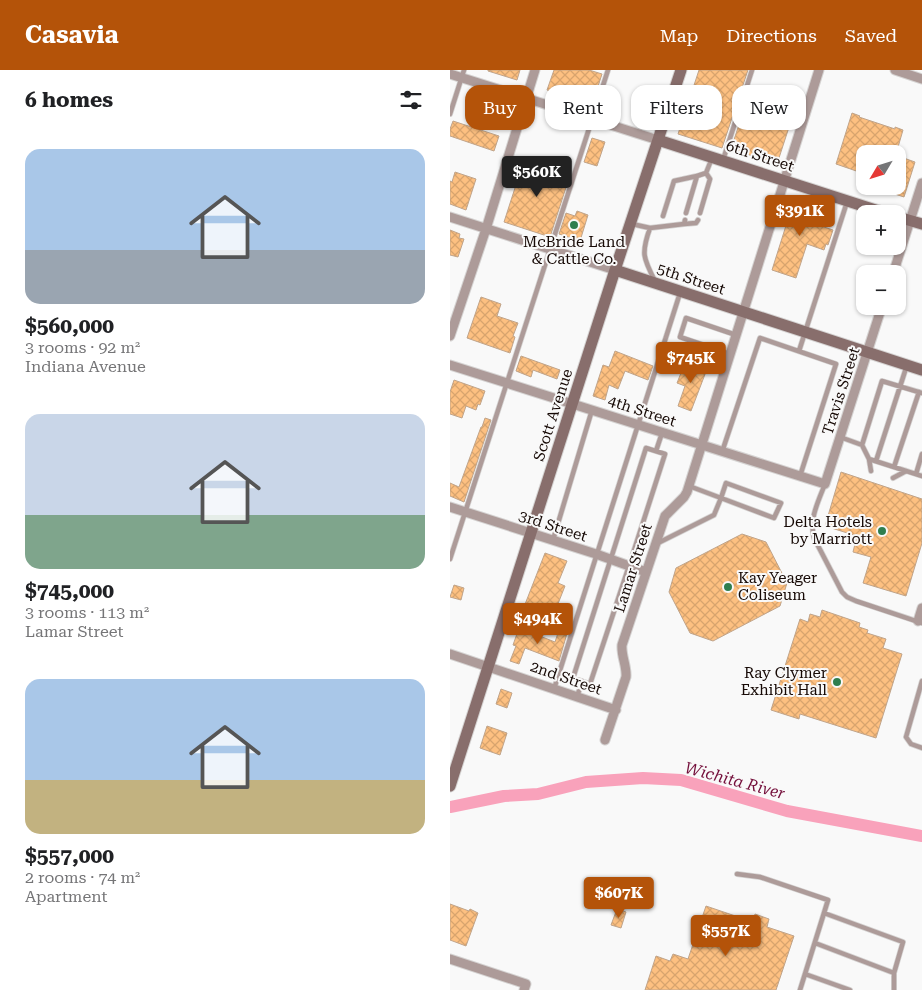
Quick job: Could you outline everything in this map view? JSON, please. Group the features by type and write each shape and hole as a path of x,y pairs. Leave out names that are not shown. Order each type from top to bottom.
{"main road":[{"name":"Scott Avenue","path":"450,786 630,223 681,70"},
{"name":"6th Street","path":"658,140 862,205"},
{"path":"906,220 922,224"},
{"name":"5th Street","path":"615,270 922,370"}],"street":[{"path":"530,85 535,70"},
{"name":"Lamar Street","path":"605,740 626,677 627,671 622,645 665,516 684,497 689,486 819,70"},
{"path":"895,70 922,79"},
{"name":"6th Street","path":"450,74 463,74 492,85"},
{"name":"6th Street","path":"621,128 658,140"},
{"path":"450,336 486,229 516,130"},
{"path":"896,265 922,183"},
{"name":"5th Street","path":"450,216 615,270"},
{"name":"Travis Street","path":"825,484 879,315"},
{"name":"4th Street","path":"450,364 825,484"},
{"name":"3rd Street","path":"450,507 646,572"},
{"path":"920,622 922,608"},
{"name":"2nd Street","path":"450,654 616,710"},
{"path":"450,959 525,987"}],"lane":[{"path":"603,85 608,70"},
{"path":"663,216 674,182 706,173 718,159 752,70"},
{"path":"450,114 463,74"},
{"path":"450,559 588,130"},
{"path":"700,213 710,179 706,173"},
{"path":"686,213 697,176"},
{"path":"798,351 848,200"},
{"path":"630,223 650,228 662,224 696,223 698,220"},
{"path":"650,228 643,254 657,284"},
{"path":"554,689 680,291"},
{"path":"730,354 680,337 686,318 736,335"},
{"path":"722,452 760,338 836,364 800,476"},
{"path":"876,461 907,365"},
{"path":"862,445 882,381 920,393 894,467"},
{"path":"553,540 592,409"},
{"path":"656,451 662,433"},
{"path":"840,437 862,445 869,459 871,471"},
{"path":"646,448 656,451 665,454 590,684 582,682 572,678 610,559 646,448"},
{"path":"916,474 922,454"},
{"path":"869,459 922,476"},
{"path":"893,478 906,471"},
{"path":"655,545 714,515 721,498 726,483 781,503 774,518 721,498 689,486"},
{"path":"825,484 814,514 812,530 814,538 842,592 856,602 920,622"},
{"path":"922,681 906,737 911,744 922,748"},
{"path":"577,697 582,682"},
{"path":"737,874 760,877 828,900 800,990"},
{"path":"824,913 903,942 894,973 894,990"},
{"path":"815,943 894,973"},
{"path":"806,974 850,990"}],"building":[{"path":"488,70 520,70 517,80"},
{"path":"554,70 589,70 602,74 598,85 549,85"},
{"path":"699,70 748,70 743,85 732,85 732,118 722,148 678,134 679,130 722,130 722,85 694,85"},
{"path":"852,113 895,129 895,127 903,130 899,145 856,145 856,171 836,164"},
{"path":"453,121 465,125 465,130 481,130 499,136 494,151 450,136"},
{"path":"737,130 788,130 777,164 731,149"},
{"path":"592,138 605,142 597,166 584,162"},
{"path":"906,159 915,162 906,191"},
{"path":"524,160 570,175 550,237 504,222"},
{"path":"455,172 476,179 466,210 450,204 450,181 452,182"},
{"path":"795,197 819,205 815,220 825,223 824,227 833,230 828,245 826,244 824,250 807,244 796,278 772,270"},
{"name":"McBride Land & Cattle Co.","path":"577,211 588,215 580,241 559,234 566,213 575,216"},
{"path":"450,230 460,234 459,238 464,239 458,257 450,255"},
{"path":"481,297 501,304 497,316 518,323 510,353 467,338"},
{"path":"615,351 653,366 648,380 625,371 618,389 609,385 605,400 593,396 603,365 609,367"},
{"path":"521,356 560,370 557,379 533,370 531,377 516,371"},
{"path":"684,360 707,369 691,411 678,406 685,386 677,383"},
{"path":"454,380 485,391 476,410 466,406 462,418 450,414 450,392"},
{"path":"485,418 491,420 464,502 450,496 450,483 459,487"},
{"name":"Delta Hotels by Marriott","path":"841,472 922,499 922,543 906,596 863,583 871,557 853,552 857,536 825,526"},
{"name":"Kay Yeager Coliseum","path":"742,534 766,542 787,583 780,606 713,641 690,633 669,592 676,568"},
{"path":"545,553 567,561 558,583 565,586 550,624 522,612"},
{"path":"454,585 464,588 461,600 450,597"},
{"name":"Ray Clymer Exhibit Hall","path":"822,610 860,623 859,627 868,630 867,633 886,639 883,648 902,654 876,738 800,714 799,719 771,710 800,619 808,622 810,614 820,617"},
{"path":"560,627 568,630 559,661 525,648 519,664 510,661 516,646 513,645 519,628 555,642"},
{"path":"501,689 512,693 507,708 496,704"},
{"path":"487,726 507,733 500,755 480,748"},
{"path":"450,904 478,913 466,946 450,940"},
{"path":"706,906 753,922 755,914 769,919 767,927 794,936 776,990 645,990 656,956 670,961 673,954 688,959"},
{"path":"617,909 626,912 621,928 611,925"}],"waterway":[{"name":"Wichita River","path":"450,807 504,796 538,794 586,782 643,778 681,780 787,811 922,836"}],"place":[{"name":"McBride Land & Cattle Co.","path":"574,225"},
{"name":"Delta Hotels by Marriott","path":"882,531"},
{"name":"Kay Yeager Coliseum","path":"728,587"},
{"name":"Ray Clymer Exhibit Hall","path":"837,682"}]}
